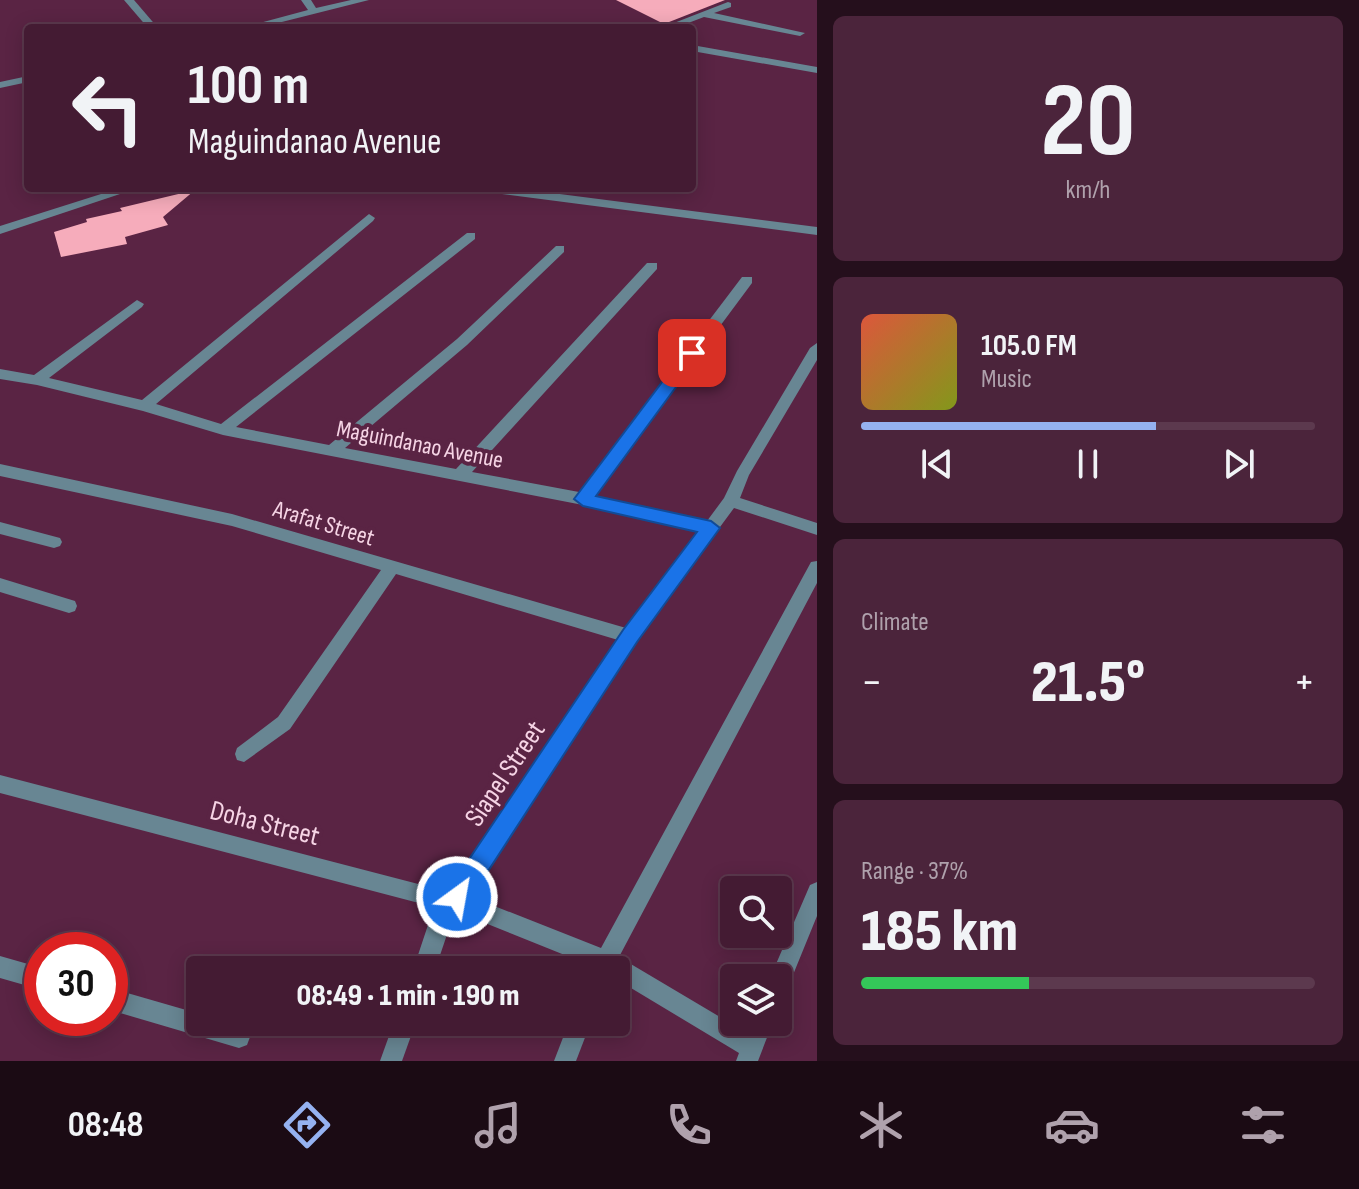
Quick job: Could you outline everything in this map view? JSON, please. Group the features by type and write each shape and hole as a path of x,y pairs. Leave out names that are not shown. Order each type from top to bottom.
{"street":[{"path":"129,0 150,24"},
{"path":"306,0 314,11"},
{"path":"262,24 364,0"},
{"path":"677,24 728,5"},
{"path":"703,14 800,33"},
{"path":"696,49 817,70"},
{"path":"0,85 24,80"},
{"path":"0,230 119,192"},
{"path":"516,192 817,231"},
{"path":"145,406 369,218"},
{"path":"223,430 471,236"},
{"path":"331,451 462,342 560,249"},
{"path":"458,477 652,266"},
{"path":"583,499 747,280"},
{"path":"37,380 137,304"},
{"path":"711,528 731,501 742,475 817,348"},
{"name":"Maguindanao Avenue","path":"0,374 145,406 223,430 583,499 711,528"},
{"name":"Arafat Street","path":"0,470 232,520 391,569 630,636"},
{"path":"731,501 817,529"},
{"path":"0,528 54,542"},
{"name":"Siapel Street","path":"581,956 463,905 457,897 630,636 711,528"},
{"path":"607,956 817,567"},
{"path":"244,754 284,723 391,569"},
{"path":"0,585 69,606"},
{"name":"Doha Street","path":"0,784 440,898 445,905 444,914 429,956"},
{"path":"786,964 817,892"},
{"path":"0,967 24,974"},
{"name":"Siapel Street","path":"630,982 749,1054"},
{"path":"128,1004 239,1037"},
{"path":"391,1061 400,1036"},
{"path":"565,1061 575,1036"}],"building":[{"path":"616,0 725,0 664,24"},
{"path":"193,192 163,217 168,225 125,237 127,244 61,257 54,232 87,222 86,219 122,211 120,208"}],"route":[{"path":"457,897 630,636 711,528 583,499 692,353"}]}
